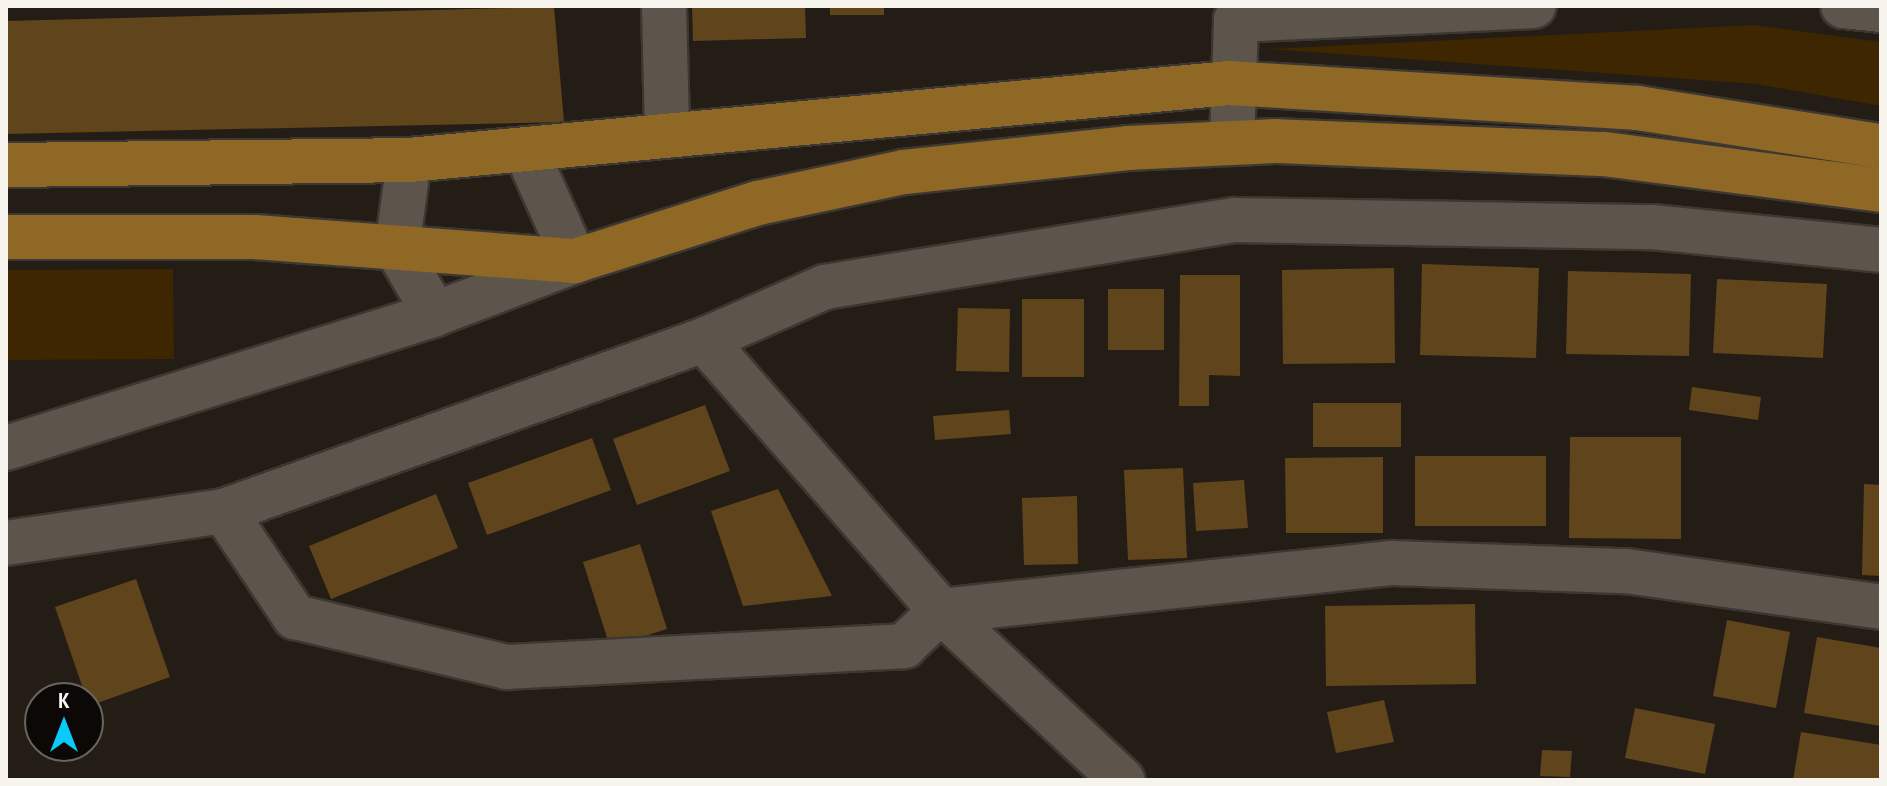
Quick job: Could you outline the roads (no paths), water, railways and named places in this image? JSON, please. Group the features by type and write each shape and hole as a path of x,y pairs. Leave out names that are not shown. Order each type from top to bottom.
{"main road":[{"path":"6,165 409,160 526,151 667,132 1229,83 1637,108 1881,146"},
{"path":"6,237 255,237 575,261 758,203 904,172 1232,143 1604,154 1881,190"}],"street":[{"path":"664,6 667,132"},
{"path":"1232,143 1229,83 1236,13 1534,6"},
{"path":"1843,6 1881,10"},
{"path":"6,448 435,314 575,261 526,151"},
{"path":"409,160 397,249 435,314"},
{"path":"6,543 224,511 704,340 825,287 1234,220 1652,227 1881,250"},
{"path":"704,340 941,611 1122,780"},
{"path":"224,511 295,617 507,667 904,646 941,611 1392,563 1626,571 1881,607"}]}
